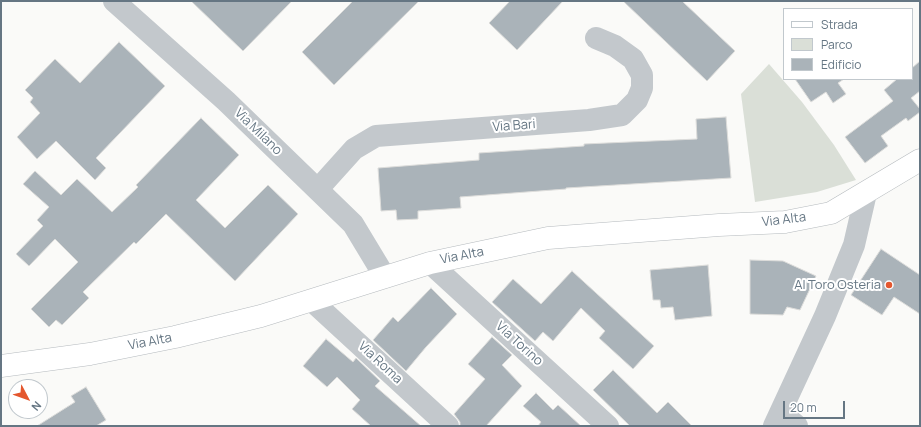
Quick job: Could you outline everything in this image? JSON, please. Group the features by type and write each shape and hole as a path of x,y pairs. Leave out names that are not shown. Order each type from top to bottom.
{"main road":[{"name":"Via Alta","path":"1,366 90,354 175,337 261,316 430,263 548,238 719,225 785,222 831,212 866,193 920,160"}],"street":[{"name":"Via Milano","path":"114,1 226,101 353,224 385,278"},
{"name":"Via Bari","path":"318,189 354,149 376,136 589,120 622,115 637,100 642,88 642,75 633,59 615,46 596,38"},
{"path":"784,421 854,245 866,193"},
{"name":"Via Torino","path":"430,263 608,426"},
{"name":"Via Roma","path":"312,301 448,426"}],"green space":[{"path":"769,64 802,102 834,145 856,180 817,192 755,202 741,94"}],"building":[{"path":"191,1 292,1 243,51"},
{"path":"353,1 419,1 334,85 302,52"},
{"path":"510,1 563,1 517,50 489,23"},
{"path":"623,1 682,1 735,51 707,81"},
{"path":"119,42 165,86 96,158 106,168 95,180 56,141 37,159 17,137 40,113 30,102 33,98 25,90 55,59 80,83"},
{"path":"920,61 920,91 911,98 920,109 920,112 908,121 906,118 881,136 888,146 865,163 845,137 893,101 884,90 896,80 913,80 913,67"},
{"path":"796,80 842,80 838,83 846,94 833,103 826,92 811,102"},
{"path":"726,117 731,178 566,188 460,197 461,208 418,211 418,219 397,220 396,210 381,211 378,168 479,160 479,153 584,146 584,144 697,139 696,119"},
{"path":"201,118 239,155 196,200 225,228 268,185 298,214 235,281 166,214 136,244 134,242 83,292 89,298 62,325 56,320 49,327 31,309 78,262 55,239 29,266 16,254 43,226 37,220 49,207 23,184 35,171 61,195 77,179 112,212 138,187 136,185"},
{"name":"Al Toro Osteria","path":"881,249 920,275 920,314 894,297 882,315 851,295"},
{"path":"750,260 783,261 816,276 800,310 787,307 783,315 750,314"},
{"path":"708,265 712,316 675,320 673,307 661,308 660,300 653,300 650,270"},
{"path":"572,271 654,346 633,369 599,338 605,331 581,308 553,341 543,332 535,341 492,302 513,279 541,304"},
{"path":"431,288 457,314 406,371 373,340 393,317 398,322"},
{"path":"492,337 512,355 502,365 522,386 486,426 460,426 460,422 454,414 485,379 468,364"},
{"path":"326,339 353,362 356,358 380,381 375,386 421,426 371,426 352,409 360,400 337,377 327,387 303,366"},
{"path":"613,370 657,413 668,402 692,426 630,426 593,390"},
{"path":"86,387 106,420 96,426 37,426 75,402 71,396"},
{"path":"536,393 553,410 558,405 581,426 538,426 541,422 523,406"}],"place":[{"name":"Al Toro Osteria","path":"889,285"}]}
